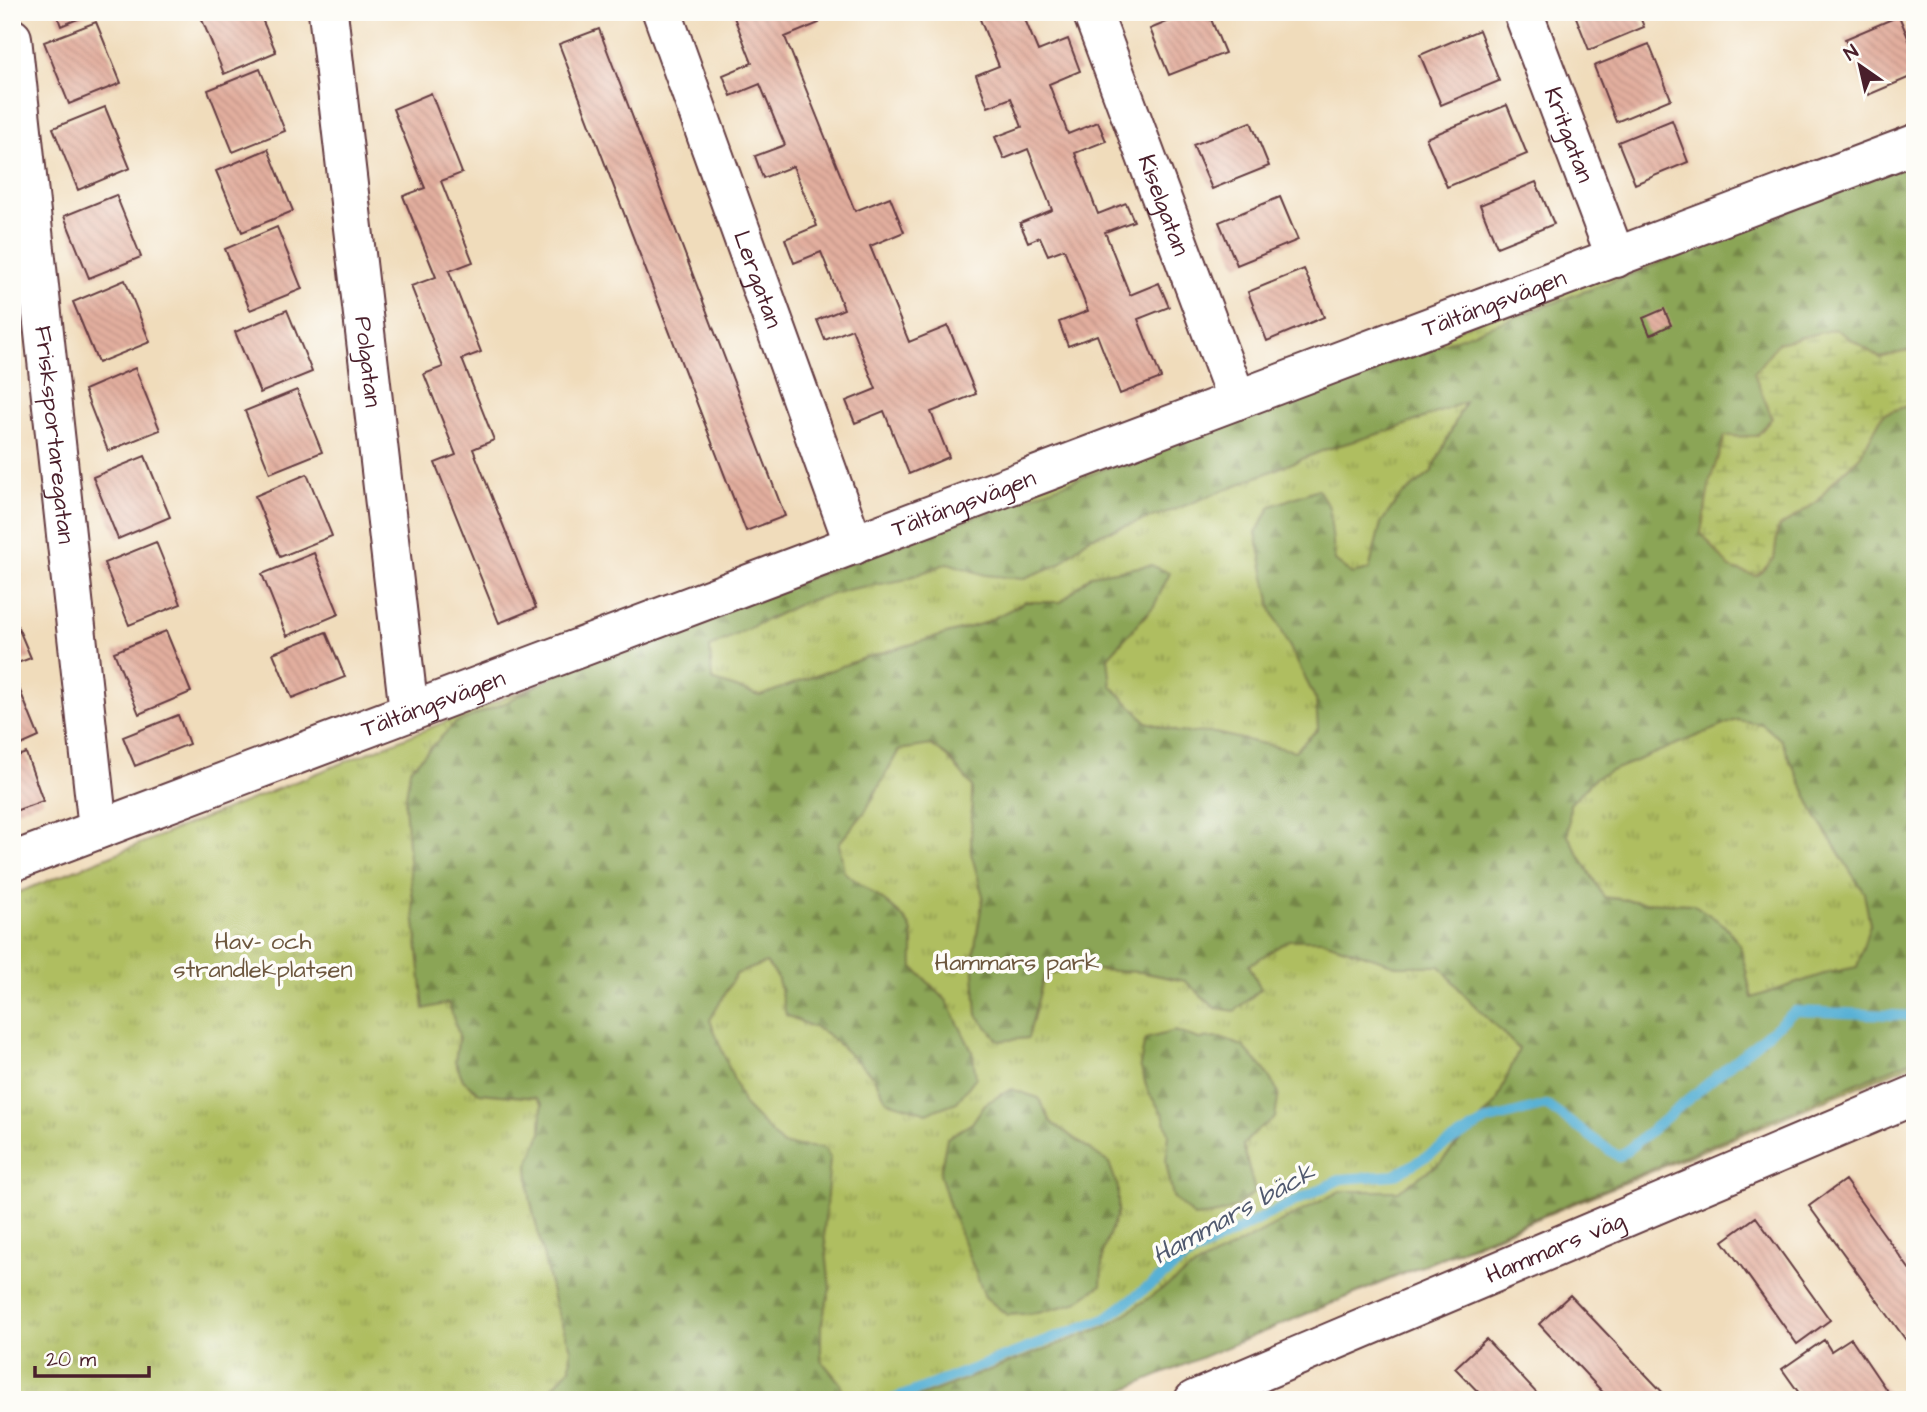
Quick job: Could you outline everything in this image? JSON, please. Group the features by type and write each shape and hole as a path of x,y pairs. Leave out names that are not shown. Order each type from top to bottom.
{"street":[{"name":"Polgatan","path":"328,12 409,712"},
{"name":"Lergatan","path":"662,12 853,545"},
{"name":"Kiselgatan","path":"1091,12 1237,401"},
{"name":"Kritgatan","path":"1522,12 1616,258"},
{"name":"Frisksportaregatan","path":"12,38 98,829"},
{"name":"Tältängsvägen","path":"12,862 1915,144"},
{"name":"Hammars väg","path":"1194,1400 1915,1095"}],"green space":[{"name":"Hammars park","path":"1915,156 1915,1063 1098,1400 12,1400 12,895 948,521"},
{"path":"1915,161 1915,349 1880,358 1835,329 1755,373 1772,418 1757,436 1774,559 1778,528 1818,501 1831,483 1860,456 1883,414 1915,403 1915,1059 1100,1400 910,1400 1109,1325 1193,1268 1340,1191 1398,1191 1441,1162 1496,1103 1519,1049 1465,996 1440,966 1398,966 1321,940 1289,940 1249,965 1261,989 1235,1011 1215,1008 1185,981 1140,972 1072,969 1044,976 1028,1038 999,1041 977,1015 973,959 983,896 971,853 972,786 948,757 931,745 899,750 865,812 839,843 844,872 891,906 907,922 913,938 913,967 947,1001 972,1051 976,1077 957,1102 927,1113 887,1101 873,1076 826,1033 786,1015 777,976 766,963 736,974 710,1020 744,1105 783,1145 824,1148 830,1158 824,1231 830,1289 821,1326 821,1360 840,1383 845,1400 541,1400 570,1368 571,1349 555,1306 530,1198 528,1165 541,1134 542,1104 536,1098 479,1093 463,1080 455,1061 459,1035 448,1003 424,1009 405,804 410,769 455,723 507,702 572,666 1637,272","holes":["1465,402 1431,473 1399,498 1381,523 1369,570 1352,574 1335,561 1329,507 1318,489 1271,506 1256,533 1272,611 1316,700 1318,729 1295,751 1215,733 1178,732 1147,722 1111,686 1108,657 1154,606 1170,573 1151,565 1091,575 1061,602 1025,602 984,623 864,658 760,696 712,680 710,647 804,602 851,589 903,580 948,563 985,575 1022,579 1060,564 1088,538 1174,510 1327,449 1395,429","1736,720 1762,724 1781,740 1816,816 1864,893 1870,924 1857,967 1824,974 1752,998 1740,945 1723,924 1693,904 1604,897 1568,836 1570,804 1596,777"]},
{"path":"1835,329 1880,358 1915,349 1915,403 1883,414 1860,456 1831,483 1818,501 1778,528 1774,559 1757,576 1730,568 1701,533 1710,481 1725,436 1757,436 1772,418 1754,373 1778,343"},
{"path":"1175,1031 1199,1039 1220,1038 1243,1046 1264,1069 1279,1093 1275,1118 1255,1132 1243,1145 1255,1192 1234,1208 1213,1215 1194,1217 1173,1197 1166,1162 1169,1134 1163,1114 1148,1092 1140,1065 1145,1039"},
{"path":"1011,1089 1039,1098 1051,1122 1109,1163 1118,1188 1118,1211 1103,1251 1101,1285 1075,1303 1038,1313 1007,1315 985,1297 940,1174 947,1138 972,1123 985,1104"}],"building":[{"path":"56,12 95,12 61,26"},
{"path":"199,12 259,12 276,52 224,74"},
{"path":"732,12 814,12 819,23 785,37 855,211 890,197 904,232 870,246 909,342 948,326 976,394 931,412 949,457 909,474 884,411 855,423 846,401 876,389 852,329 825,340 817,320 844,309 821,252 794,263 785,239 817,226 793,166 763,178 755,156 785,145 760,84 731,96 723,75 752,63"},
{"path":"977,12 1022,12 1038,51 1068,39 1080,71 1049,84 1068,134 1098,122 1106,141 1075,153 1098,214 1126,203 1134,221 1105,232 1130,295 1159,283 1169,307 1138,319 1161,378 1120,394 1097,335 1068,346 1059,322 1088,311 1064,249 1048,255 1040,237 1028,242 1020,223 1052,210 1028,149 1004,159 995,137 1022,127 1011,98 988,107 976,75 999,66"},
{"path":"1191,12 1208,12 1225,53 1169,75 1150,29"},
{"path":"1574,12 1638,12 1644,27 1589,50"},
{"path":"1899,16 1915,54 1915,75 1868,95 1845,39"},
{"path":"96,22 121,83 69,104 44,42"},
{"path":"599,29 785,516 746,531 559,44"},
{"path":"1479,30 1499,81 1441,105 1420,55"},
{"path":"1649,44 1671,99 1616,122 1594,66"},
{"path":"260,69 285,131 233,152 208,90"},
{"path":"431,93 462,173 441,181 473,262 449,271 481,352 462,359 494,440 473,449 536,608 499,623 435,463 456,455 424,374 443,367 411,286 436,277 403,196 425,188 393,109"},
{"path":"1507,105 1527,154 1447,187 1426,138"},
{"path":"105,107 130,168 78,190 53,128"},
{"path":"1672,120 1688,162 1635,184 1618,142"},
{"path":"1251,122 1269,166 1212,189 1193,145"},
{"path":"268,149 293,211 242,232 216,171"},
{"path":"1536,182 1554,224 1497,247 1480,205"},
{"path":"116,195 141,257 89,278 64,216"},
{"path":"1280,197 1298,240 1237,265 1219,222"},
{"path":"277,227 302,289 250,310 225,249"},
{"path":"1304,269 1324,317 1267,341 1248,292"},
{"path":"125,280 150,342 98,363 73,302"},
{"path":"1664,309 1671,325 1650,335 1643,318"},
{"path":"287,310 312,372 260,393 235,332"},
{"path":"135,368 160,430 108,451 84,390"},
{"path":"297,390 322,452 270,473 245,411"},
{"path":"145,456 170,517 118,539 93,477"},
{"path":"307,474 332,536 280,557 255,496"},
{"path":"156,542 181,604 129,625 104,563"},
{"path":"314,553 339,614 287,636 262,574"},
{"path":"12,556 20,575 12,578"},
{"path":"12,613 31,658 12,665"},
{"path":"166,631 191,692 139,714 114,652"},
{"path":"326,632 345,677 292,698 273,653"},
{"path":"14,676 39,737 12,749 12,677"},
{"path":"178,715 189,744 135,766 123,737"},
{"path":"26,753 43,801 12,812 12,758"},
{"path":"1845,1180 1915,1277 1915,1345 1911,1347 1809,1206"},
{"path":"1756,1217 1830,1320 1797,1344 1723,1241"},
{"path":"1570,1295 1670,1400 1610,1400 1539,1324"},
{"path":"1851,1338 1893,1400 1804,1400 1782,1369 1824,1340 1831,1351"},
{"path":"1486,1339 1543,1400 1486,1400 1455,1368"}],"waterway":[{"name":"Hammars bäck","path":"891,1400 1106,1318 1188,1257 1265,1216 1341,1179 1395,1175 1486,1121 1546,1105 1619,1157 1795,1011 1915,1016"}],"park label":[{"name":"Hav- och strandlekplatsen","path":"263,955"}]}
